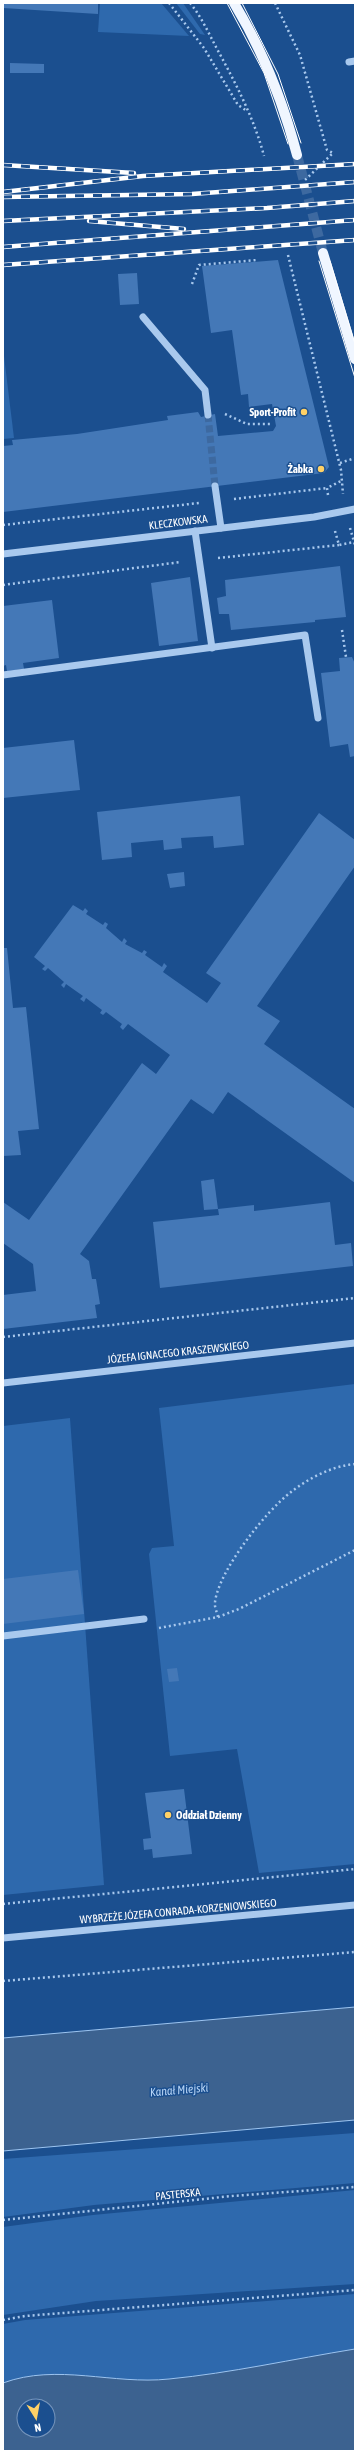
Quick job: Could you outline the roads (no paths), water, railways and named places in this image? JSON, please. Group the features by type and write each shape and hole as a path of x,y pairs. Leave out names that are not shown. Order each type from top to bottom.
{"main road":[{"path":"234,3 241,14 281,99 298,155"},
{"path":"240,3 241,14"},
{"path":"323,253 355,358"}],"street":[{"path":"143,317 204,390 208,415"},
{"path":"216,486 221,528"},
{"name":"KLECZKOWSKA","path":"3,554 314,517 355,509"},
{"path":"195,531 212,648"},
{"path":"3,675 305,635 318,718"},
{"name":"JÓZEFA IGNACEGO KRASZEWSKIEGO","path":"3,1383 355,1343"},
{"path":"3,1636 144,1619"},
{"name":"WYBRZEŻE JÓZEFA CONRADA-KORZENIOWSKIEGO","path":"3,1938 355,1905"}],"water":[{"name":"Kanał Miejski","path":"355,2007 355,2120 3,2151 3,2038"},
{"path":"355,2349 355,2451 3,2451 3,2383 23,2377 44,2375 148,2380 169,2379 239,2370"}],"tunnel":[{"path":"297,155 323,253"},
{"path":"208,415 215,486"}],"tram line":[{"path":"227,3 264,73 288,144"},
{"path":"242,3 278,74 301,143"},
{"path":"319,261 355,378"},
{"path":"330,261 355,344"}],"railway":[{"path":"3,192 143,176 355,164"},
{"path":"3,165 134,173"},
{"path":"3,197 192,194 355,182"},
{"path":"3,221 267,208 355,201"},
{"path":"3,247 355,220"},
{"path":"89,221 184,229"},
{"path":"3,265 355,240"}],"place":[{"name":"Sport-Profit","path":"304,412"},
{"name":"Żabka","path":"321,469"},
{"name":"Oddział Dzienny","path":"168,1815"}]}
